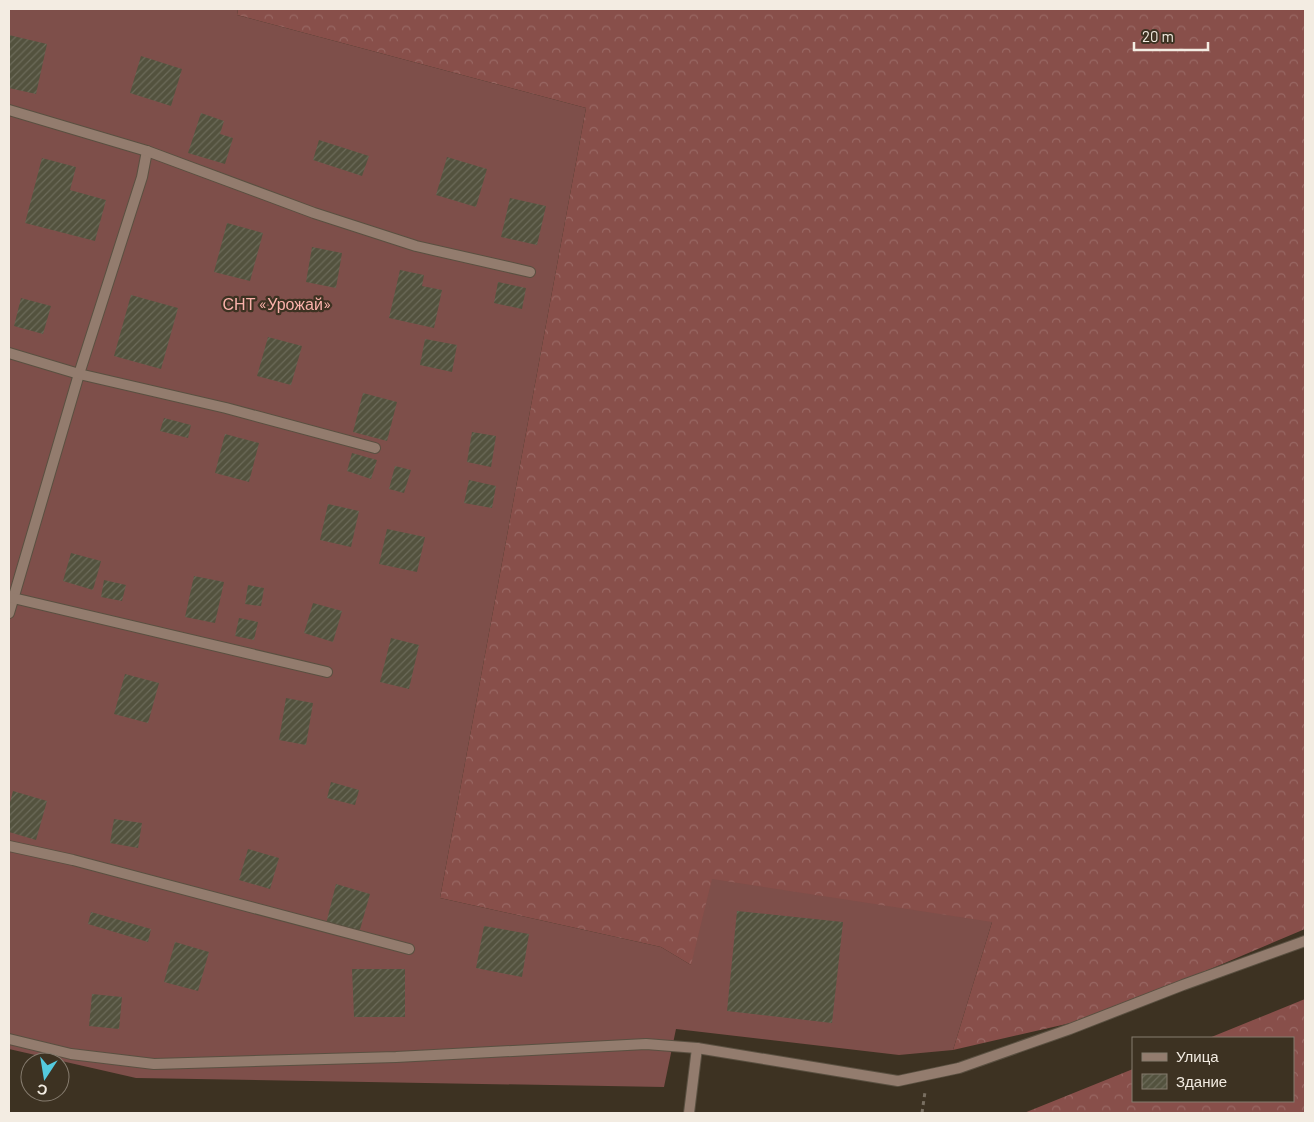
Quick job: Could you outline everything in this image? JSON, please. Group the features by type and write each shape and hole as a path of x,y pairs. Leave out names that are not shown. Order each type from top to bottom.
{"street":[{"path":"9,110 147,151 314,212 416,246 530,272"},
{"path":"9,613 11,597 142,177 147,151"},
{"path":"9,353 79,374 226,408 375,448"},
{"path":"11,597 327,672"},
{"path":"9,846 73,860 409,949"},
{"path":"9,1039 70,1054 154,1064 396,1057 646,1044 697,1048 888,1081 912,1079 968,1065 1305,941"},
{"path":"689,1113 697,1048"}],"green space":[{"name":"СНТ «Урожай»","path":"9,9 238,9 237,15 586,108 440,898 661,947 691,965 712,879 992,922 953,1050 899,1055 676,1029 664,1087 136,1078 70,1063 70,1052 22,1052 9,1049"},
{"path":"238,9 1305,9 1305,929 1097,1017 953,1050 992,922 691,965 661,947 440,898 586,108 237,15"},
{"path":"1305,999 1305,1113 1024,1113 1132,1069 1132,1102 1294,1102 1294,1037 1211,1037"}],"building":[{"path":"9,35 47,44 36,94 9,88"},
{"path":"141,56 182,69 171,106 130,93"},
{"path":"201,113 224,121 220,134 233,138 225,164 188,153"},
{"path":"319,140 369,156 362,176 313,160"},
{"path":"447,157 487,169 476,207 436,195"},
{"path":"42,158 76,167 70,190 106,200 95,241 25,223"},
{"path":"510,198 546,206 537,245 501,237"},
{"path":"227,223 263,233 250,281 214,272"},
{"path":"312,247 342,253 336,288 306,282"},
{"path":"400,270 424,275 422,286 442,290 434,328 389,318"},
{"path":"498,282 526,288 522,309 494,303"},
{"path":"131,295 178,308 161,369 114,356"},
{"path":"21,298 51,306 43,334 14,326"},
{"path":"268,337 302,346 291,385 257,376"},
{"path":"425,339 457,345 452,372 420,365"},
{"path":"363,393 397,402 387,441 353,432"},
{"path":"164,418 191,425 188,438 160,431"},
{"path":"472,432 496,436 491,467 467,462"},
{"path":"225,434 259,443 249,482 215,473"},
{"path":"352,453 377,460 371,479 347,471"},
{"path":"395,466 411,470 404,493 389,489"},
{"path":"469,480 496,486 492,508 464,503"},
{"path":"328,504 359,511 351,547 320,540"},
{"path":"387,529 425,537 417,572 379,564"},
{"path":"71,553 101,561 93,590 63,581"},
{"path":"194,576 224,582 215,623 185,617"},
{"path":"104,580 126,585 122,601 101,597"},
{"path":"248,585 264,588 261,606 245,604"},
{"path":"313,603 342,611 333,642 304,633"},
{"path":"239,618 258,622 254,640 235,636"},
{"path":"391,638 419,645 409,689 380,682"},
{"path":"125,674 159,683 148,723 114,714"},
{"path":"286,698 313,703 306,745 279,740"},
{"path":"331,782 359,790 355,805 327,798"},
{"path":"13,791 47,801 36,840 9,832 9,806"},
{"path":"114,819 142,823 138,848 110,843"},
{"path":"248,849 279,858 270,889 239,880"},
{"path":"336,884 370,894 359,933 326,924"},
{"path":"737,911 843,922 832,1023 727,1011"},
{"path":"91,912 151,929 148,942 88,924"},
{"path":"484,926 529,934 522,977 476,968"},
{"path":"175,942 209,952 198,991 164,982"},
{"path":"352,969 405,969 405,1017 354,1017"},
{"path":"92,994 122,997 119,1029 89,1026"}]}
